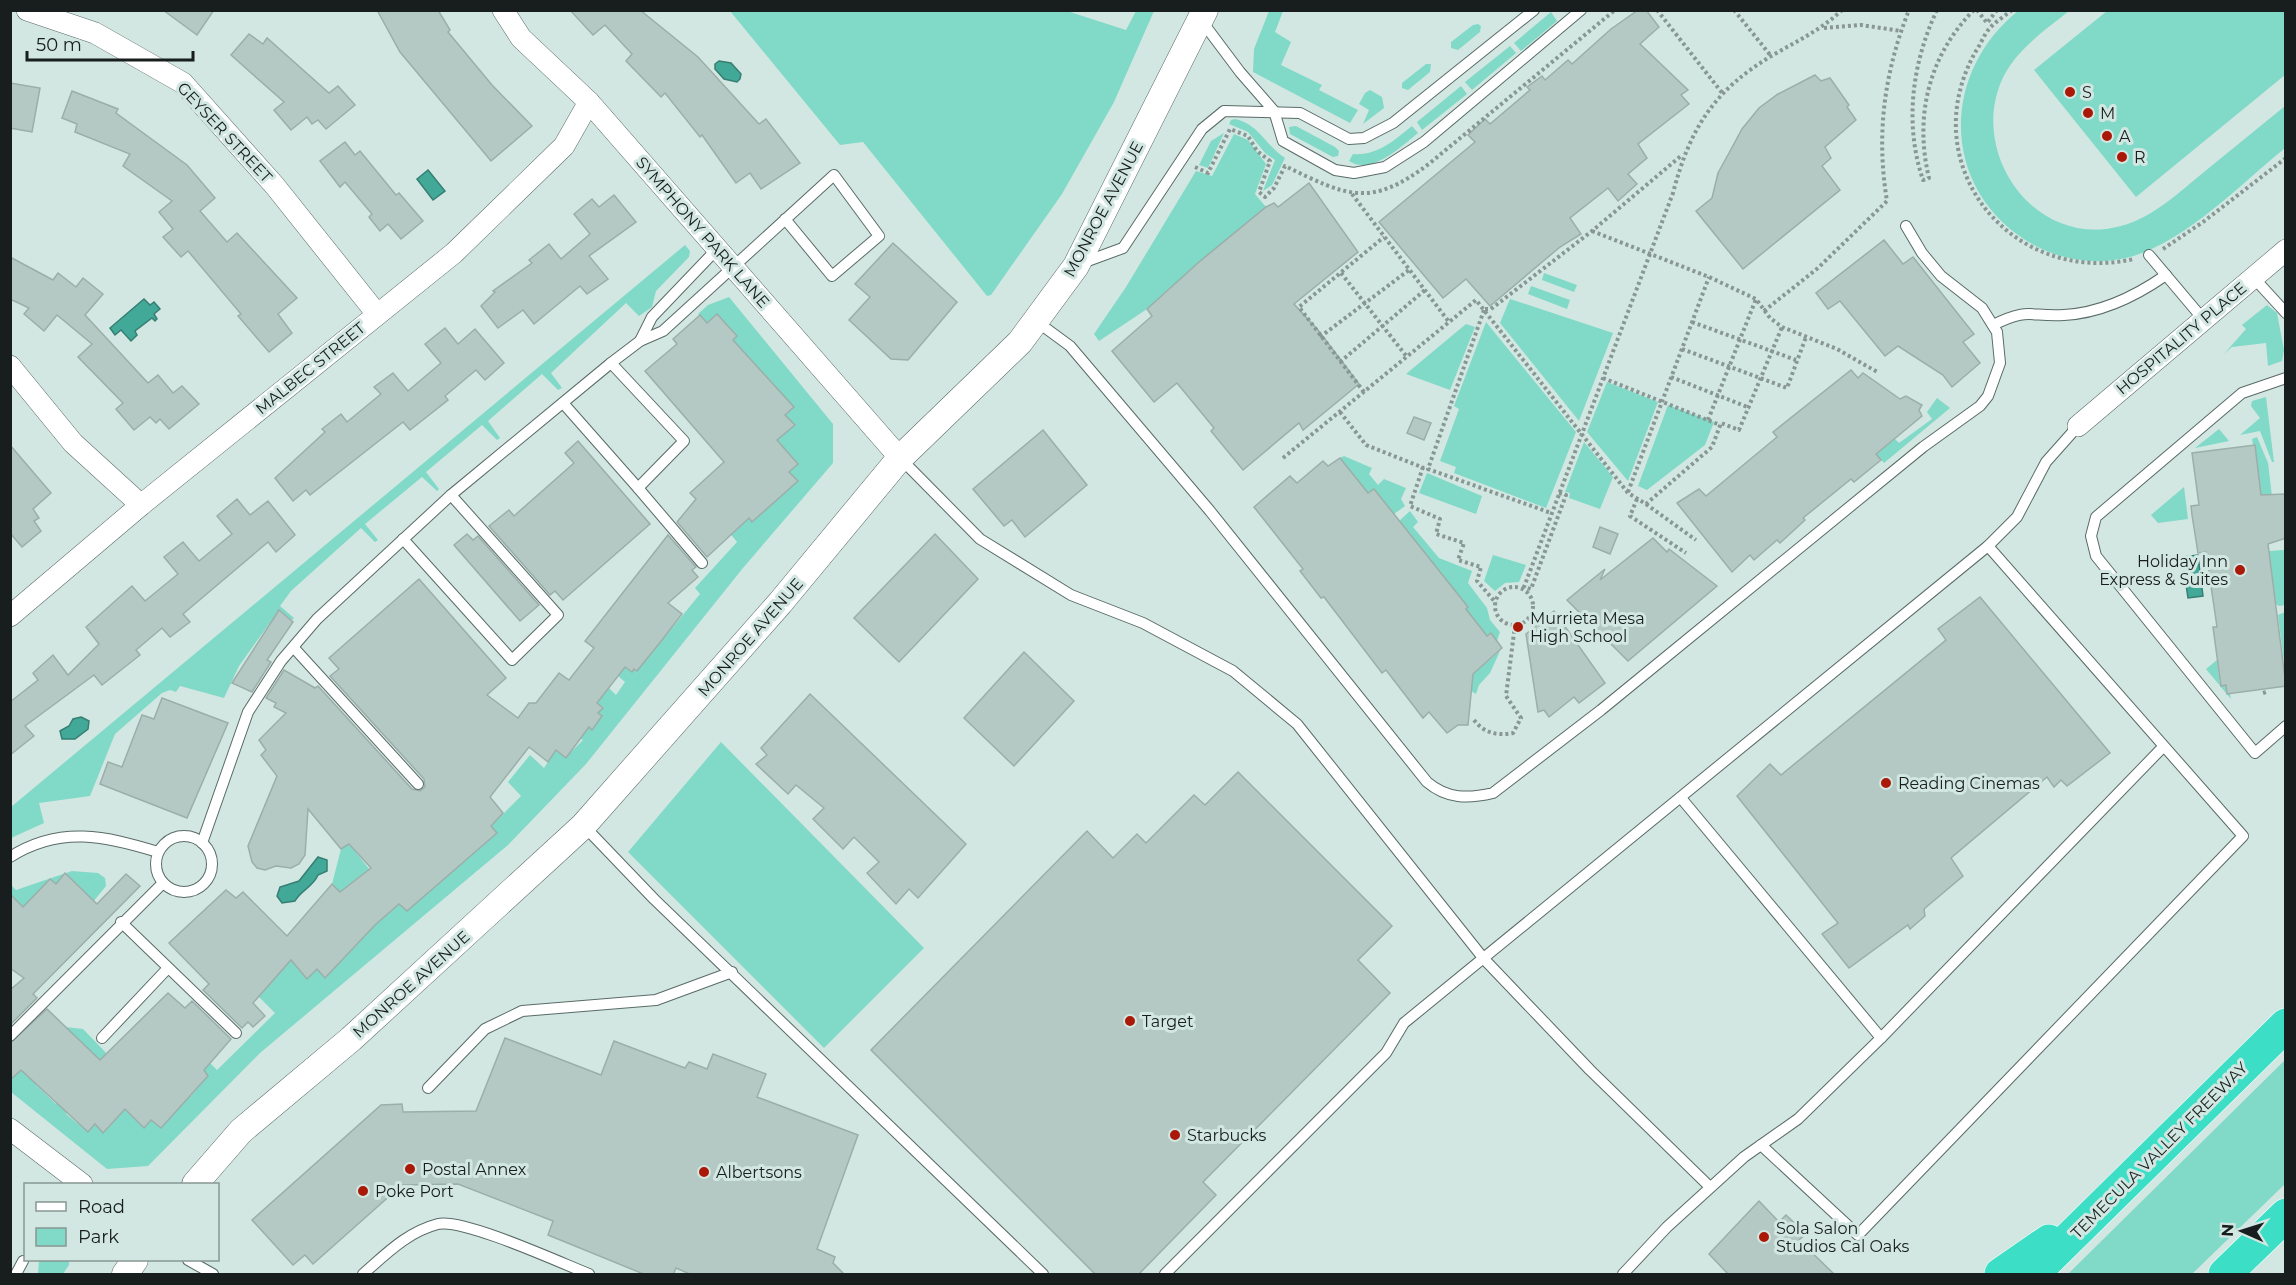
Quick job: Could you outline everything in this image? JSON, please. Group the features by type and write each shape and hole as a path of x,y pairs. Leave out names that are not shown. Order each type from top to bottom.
{"highway":[{"name":"TEMECULA VALLEY FREEWAY","path":"2033,1275 2286,1025"},
{"path":"2001,1275 2109,1199"},
{"path":"2225,1275 2286,1215"}],"street":[{"name":"GEYSER STREET","path":"27,10 95,33 183,83 275,186 377,314"},
{"name":"SYMPHONY PARK LANE","path":"502,10 521,38 589,102 900,458"},
{"name":"MONROE AVENUE","path":"197,1183 241,1131 351,1039 584,826 780,603 900,458 1020,342 1076,266 1203,15"},
{"name":"MALBEC STREET","path":"10,616 141,505 454,253 564,146 589,102"},
{"name":"HOSPITALITY PLACE","path":"2078,426 2286,250"},
{"path":"10,366 73,443 141,505"},
{"path":"10,1129 79,1183"},
{"path":"125,1275 134,1261"}],"lane":[{"path":"1076,266 1123,248 1202,129 1224,111 1300,113 1349,139 1364,138 1393,123 1534,10"},
{"path":"1203,15 1240,72 1274,111 1283,141 1335,170 1354,173 1385,167 1424,142 1581,10"},
{"path":"202,843 248,712 281,661 317,619 451,495 611,363 640,341 663,331 734,268 784,219 834,175 879,236 832,276 784,219"},
{"path":"1035,321 1070,346 1210,511 1427,782 1450,797 1480,796 1493,793 1610,703 1923,447 1980,406 1988,396 2000,363 1997,332 1982,308 1941,276 1906,226"},
{"path":"640,341 652,317 717,249"},
{"path":"2149,255 2203,319"},
{"path":"1993,325 2015,314 2084,313 2116,303 2166,275"},
{"path":"2253,277 2286,313"},
{"path":"662,306 675,320"},
{"path":"611,363 684,441 638,488"},
{"path":"2286,378 2242,393 2096,517 2091,536 2096,556 2255,753 2286,726"},
{"path":"563,403 702,563"},
{"path":"1165,1275 1386,1053 1404,1023 1988,546 2017,517 2046,462 2078,426"},
{"path":"900,458 980,539 1071,595 1143,623 1233,671 1297,724 1484,959 1583,1063 1710,1187"},
{"path":"403,539 512,660 558,615 451,495"},
{"path":"1761,1145 1858,1235 2242,836 1988,546"},
{"path":"294,648 418,784"},
{"path":"1623,1275 1666,1227 1761,1145 1798,1119 1881,1038 2163,747"},
{"path":"1681,798 1881,1038"},
{"path":"584,826 654,899 1043,1275"},
{"path":"10,857 41,842 72,836 100,836 158,852"},
{"path":"178,837 195,838 202,843 211,858 211,868 203,884 196,889 178,892 163,883 156,868 158,852 163,845 178,837"},
{"path":"10,1036 121,922 163,883"},
{"path":"121,922 236,1033"},
{"path":"102,1038 168,968"},
{"path":"428,1088 485,1029 522,1011 656,1000 732,972"},
{"path":"363,1275 405,1237 440,1223 482,1231 590,1275"},
{"path":"16,1275 22,1261"},
{"path":"190,1261 213,1275"}],"path":[{"path":"1657,10 1723,94"},
{"path":"1734,10 1771,56"},
{"path":"1484,309 1410,506 1440,519 1436,534 1464,543 1458,560 1481,567 1477,581 1496,603 1498,617 1508,625 1515,625 1527,621 1533,609 1530,596 1524,586 1673,193 1683,154 1695,129 1723,94 1753,67 1823,28 1842,10"},
{"path":"1764,311 1818,268 1887,201 1881,145 1883,109 1891,63 1909,10"},
{"path":"1937,10 1929,27 1914,84 1914,139 1923,180 1929,178 1923,129 1929,85 1947,42 1975,10 1987,23 1994,17"},
{"path":"1997,10 1992,14 1998,21"},
{"path":"2012,10 1990,27 1962,83 1956,123 1964,167 1982,204 1994,219 2028,247 2068,262 2106,265 2149,255 2166,248 2203,222 2286,158"},
{"path":"1823,28 1861,25 1901,32"},
{"path":"1484,309 1491,309 1592,231 1683,154"},
{"path":"1352,194 1449,322"},
{"path":"1592,231 1756,298 1764,311 1782,327 1837,349 1880,373"},
{"path":"1364,392 1299,308 1384,237"},
{"path":"1320,337 1409,270"},
{"path":"1341,273 1407,357"},
{"path":"1628,493 1709,277"},
{"path":"1340,362 1425,290"},
{"path":"1708,420 1756,298"},
{"path":"1283,458 1476,300 1628,493 1696,540"},
{"path":"1692,322 1796,360"},
{"path":"1603,378 1720,425 1721,423 1739,430 1782,327"},
{"path":"1682,349 1787,388 1806,337"},
{"path":"1671,377 1750,408"},
{"path":"1340,412 1366,445 1551,513"},
{"path":"1646,504 1712,447 1720,425"},
{"path":"1496,603 1504,590 1515,587 1532,589 1566,495 1559,493"},
{"path":"1637,498 1630,516 1686,553"},
{"path":"1474,720 1490,733 1504,735 1513,733 1521,718 1506,696 1515,625"}],"green space":[{"path":"730,11 1067,11 1126,30 1136,11 1154,11 1114,102 1062,194 991,295 987,296 863,142 840,145"},
{"path":"1269,11 1283,11 1275,32 1291,42 1281,65 1322,85 1319,90 1358,110 1350,123 1253,72 1254,49"},
{"path":"2018,11 2069,11 2030,42 2014,61 2001,82 1994,111 1995,139 2003,167 2018,191 2038,210 2062,224 2090,229 2121,226 2144,217 2175,196 2285,106 2285,148 2210,212 2147,251 2115,260 2091,261 2067,258 2034,245 2003,223 1981,196 1967,165 1961,133 1963,100 1974,67 1992,37"},
{"path":"2107,11 2285,11 2285,75 2136,197 2034,70"},
{"path":"1551,12 1557,21 1521,51 1514,43"},
{"path":"1473,25 1481,26 1480,32 1458,50 1451,48 1451,42"},
{"path":"1510,46 1516,53 1472,90 1465,82"},
{"path":"1426,64 1431,64 1430,72 1408,90 1402,88 1402,83"},
{"path":"1461,86 1467,94 1422,130 1417,122"},
{"path":"1370,90 1382,97 1384,108 1363,124 1369,110 1359,104 1365,93"},
{"path":"1235,119 1256,130 1285,158 1272,185 1263,191 1275,160 1265,153 1248,132 1229,124"},
{"path":"1296,126 1335,147 1339,151 1338,156 1333,157 1290,134 1289,127"},
{"path":"1412,126 1418,133 1386,158 1367,165 1358,165 1349,161 1353,154 1378,150"},
{"path":"1224,133 1208,168 1199,165 1211,141"},
{"path":"1234,134 1248,140 1266,164 1255,194 1266,207 1147,309 1099,341 1094,334 1126,287 1196,171 1212,176"},
{"path":"685,245 690,251 689,257 656,291 652,307 639,316 626,303 551,373 562,388 558,390 542,374 488,421 500,438 497,440 482,425 426,472 439,489 437,491 422,477 365,524 378,540 375,542 361,528 291,591 280,606 294,618 292,620 279,610 239,666 224,698 180,686 176,692 170,690 162,693 115,734 90,796 39,803 44,823 11,838 11,807"},
{"path":"1544,273 1577,285 1574,292 1542,280"},
{"path":"1531,286 1570,300 1567,309 1528,294"},
{"path":"729,297 833,424 833,463 743,568 586,764 508,845 260,1053 148,1166 107,1169 11,1092 10,1065 18,1073 65,1027 83,1029 113,1060 44,1075 36,1085 56,1104 66,1092 77,1100 66,1114 88,1132 95,1124 103,1133 125,1109 145,1127 179,1087 191,1096 208,1076 204,1070 209,1062 217,1070 275,1013 258,996 291,960 307,979 317,969 325,977 343,938 353,949 372,928 351,884 340,892 332,884 341,849 349,844 374,875 365,886 388,914 399,904 407,911 497,833 491,826 521,796 508,782 530,755 544,768 556,750 566,757 583,740 565,731 576,717 592,729 602,716 598,713 603,707 597,703 609,688 616,695 625,682 618,676 625,667 631,672 634,669 637,671 700,594 695,588 737,542 725,527 749,518 797,481 789,472 798,463 777,440 794,425 785,415 793,407 748,356 725,347 737,336 717,314 707,324 698,314 708,305"},
{"path":"1510,299 1613,333 1579,421 1500,323"},
{"path":"2267,305 2277,313 2284,350 2282,361 2268,366 2266,343 2232,347 2224,354 2246,329 2242,325"},
{"path":"1486,322 1576,432 1546,508 1454,473 1456,467 1440,461 1459,409 1454,406"},
{"path":"1466,324 1475,327 1450,390 1406,374"},
{"path":"1607,382 1658,402 1628,481 1587,432"},
{"path":"2266,397 2274,462 2272,462 2260,431 2240,435 2260,418 2251,406 2252,401"},
{"path":"1937,398 1950,408 1884,463 1876,454 1895,439 1899,443 1932,419 1927,412"},
{"path":"1668,405 1714,422 1705,445 1647,490 1638,486"},
{"path":"2219,429 2229,441 2195,448"},
{"path":"2257,437 2268,463 2272,496 2261,495 2252,439"},
{"path":"1584,442 1613,477 1600,509 1569,498 1570,493 1565,492"},
{"path":"1344,456 1372,468 1369,474 1378,485 1384,479 1406,488 1401,499 1405,506 1394,514 1374,490 1368,493 1340,458"},
{"path":"1427,473 1482,496 1476,514 1419,493"},
{"path":"2184,487 2188,519 2158,523 2151,515"},
{"path":"1410,511 1418,522 1413,527 1439,558 1472,571 1468,583 1487,608 1490,620 1500,632 1497,641 1491,633 1487,636 1482,630 1478,632 1461,612 1468,607 1399,521"},
{"path":"2284,550 2285,605 2279,606 2276,604 2269,551"},
{"path":"1493,555 1526,565 1519,582 1505,583 1495,591 1484,581"},
{"path":"2286,612 2285,670 2278,615"},
{"path":"1500,651 1490,673 1479,685 1476,694 1471,691 1473,674"},
{"path":"2217,660 2220,685 2226,685 2227,694 2230,694 2231,699 2206,669"},
{"path":"721,742 924,948 824,1048 628,852"},
{"path":"72,871 98,873 105,878 106,886 88,908 86,893 65,873"},
{"path":"65,874 56,884 50,879 24,909 11,896 10,884 16,890"},
{"path":"2285,1060 2285,1184 2192,1274 2068,1274"},
{"path":"39,1261 69,1261 63,1274 38,1274"}],"shaded area":[{"path":"719,61 731,63 741,74 737,82 724,79 715,69 715,64"},
{"path":"428,170 445,191 433,200 417,179"},
{"path":"144,299 150,305 154,302 160,309 154,314 157,319 155,321 152,318 135,331 137,335 131,341 121,330 115,335 110,328"},
{"path":"2198,555 2203,596 2188,598 2182,557"},
{"path":"81,717 89,721 88,729 75,739 62,739 60,731 69,726 73,719"},
{"path":"318,857 327,860 327,871 318,875 295,901 282,903 277,896 280,887 299,881"}],"building":[{"path":"163,10 214,10 197,35"},
{"path":"377,10 438,10 450,30 448,32 492,85 532,126 491,161 400,52"},
{"path":"570,10 640,10 698,57 759,124 766,119 800,163 761,189 750,173 736,183 702,135 700,137 665,93 661,97 626,61 632,54 605,25 593,35"},
{"path":"1638,10 1646,10 1659,27 1640,44 1688,90 1681,95 1689,104 1638,144 1647,158 1628,174 1637,184 1618,201 1608,188 1570,218 1581,234 1560,247 1490,306 1466,279 1443,298 1379,222 1475,142 1468,135 1485,119 1490,124 1530,90 1527,87 1542,76 1545,80 1568,60 1572,64 1611,29"},
{"path":"249,34 263,44 267,38 329,93 338,86 355,105 326,129 318,120 312,124 307,117 291,130 274,110 284,102 231,55"},
{"path":"1815,75 1821,81 1830,78 1849,105 1847,107 1856,120 1825,147 1831,158 1822,166 1840,190 1743,269 1696,211 1712,198 1718,173 1742,129 1759,108 1778,94"},
{"path":"10,83 40,88 32,132 10,128"},
{"path":"72,91 118,109 116,113 187,165 215,198 200,211 227,242 237,233 297,298 278,314 292,333 269,352 238,316 241,314 188,251 181,257 163,237 173,229 159,212 172,201 123,166 130,154 75,132 77,124 62,118"},
{"path":"345,142 355,155 360,151 396,195 399,193 423,221 401,239 388,224 380,231 369,217 372,214 345,182 340,187 320,161"},
{"path":"1309,183 1358,252 1294,304 1318,330 1359,384 1303,430 1299,423 1243,470 1211,431 1214,428 1177,383 1154,402 1112,351 1152,316 1147,309 1199,262 1266,207 1274,203 1278,207"},
{"path":"614,195 636,222 589,256 608,279 587,294 580,286 534,324 523,310 498,328 481,306 495,292 493,291 532,263 529,260 549,244 561,259 590,234 574,214 592,199 599,207"},
{"path":"1884,240 1903,264 1913,257 1974,334 1963,342 1980,363 1952,387 1943,375 1898,346 1885,356 1840,301 1828,309 1816,293"},
{"path":"893,243 957,302 908,360 891,359 849,320 870,297 855,284"},
{"path":"10,257 53,280 58,273 76,287 83,278 103,294 85,315 148,383 158,375 173,393 182,386 199,404 169,429 160,419 156,423 150,417 134,430 116,409 123,403 78,357 92,344 57,315 44,331 24,314 29,308 10,299"},
{"path":"717,314 737,336 733,340 794,407 785,415 795,425 777,440 798,464 789,472 798,481 752,522 749,518 707,557 677,522 696,499 690,493 724,462 645,371 677,344 673,339 700,315 707,323"},
{"path":"445,328 458,344 475,329 504,363 485,380 476,370 445,396 448,400 410,430 403,422 310,495 306,490 293,501 275,478 325,432 322,429 341,414 347,422 381,394 374,387 393,373 408,391 441,363 425,344"},
{"path":"1851,370 1858,378 1863,373 1900,399 1906,396 1922,405 1919,410 1922,416 1876,454 1881,460 1854,482 1851,479 1803,518 1805,520 1780,543 1777,540 1754,560 1750,555 1732,572 1677,503 1699,489 1706,496 1777,437 1773,432"},
{"path":"1414,417 1431,423 1424,440 1407,433"},
{"path":"1043,430 1087,485 1025,537 1012,520 1004,526 973,489"},
{"path":"578,441 650,524 563,600 555,591 550,595 489,526 509,510 514,516 574,463 565,453"},
{"path":"10,445 51,493 33,509 39,518 34,521 41,531 22,547 10,533"},
{"name":"Holiday Inn Express & Suites","path":"2255,445 2261,495 2286,494 2286,538 2268,544 2286,686 2227,694 2226,685 2221,686 2213,627 2217,627 2206,552 2198,553 2192,515 2191,506 2199,505 2192,453"},
{"path":"1340,458 1368,493 1374,489 1468,607 1466,609 1487,636 1491,633 1502,648 1473,674 1468,725 1458,725 1447,733 1429,712 1423,718 1386,670 1382,673 1324,597 1321,598 1300,571 1303,569 1254,507 1290,476 1297,483 1323,461 1328,466"},
{"path":"237,499 250,515 268,501 295,535 276,552 268,542 183,614 190,622 170,637 162,628 136,650 140,655 102,685 94,675 25,726 34,736 10,755 10,702 38,680 33,673 53,655 68,675 99,644 86,627 132,586 145,601 178,574 164,557 183,542 199,561 232,534 217,516"},
{"path":"1600,527 1618,534 1610,554 1593,547"},
{"path":"467,534 473,540 478,536 539,605 520,621 454,545"},
{"path":"935,534 978,579 899,662 854,618"},
{"path":"668,535 696,567 692,570 698,577 668,603 682,614 662,640 637,671 634,669 632,672 625,667 597,703 603,708 598,713 602,716 592,730 589,727 566,758 556,750 548,762 529,747 490,797 503,813 491,826 497,833 407,911 399,904 375,925 325,978 317,969 307,979 291,960 253,1003 265,1016 253,1027 248,1022 242,1028 203,990 209,984 169,943 226,890 236,898 243,892 287,936 332,884 340,892 371,868 349,844 341,849 308,809 305,855 299,864 291,868 276,866 265,870 257,868 252,862 248,846 277,776 261,755 266,750 259,740 286,713 274,707 276,703 266,698 284,670 315,688 318,686 412,789 420,791 425,787 424,779 330,676 339,669 329,658 419,579 506,678 487,695 518,718 529,703 536,703 559,673 569,680 594,648 585,641"},
{"path":"1653,538 1667,552 1669,549 1717,586 1628,661 1567,600 1605,569 1600,580"},
{"name":"Reading Cinemas","path":"1980,597 2110,753 2067,786 2061,780 2054,787 2047,777 1951,858 1963,876 1924,909 1925,916 1910,929 1908,925 1849,968 1822,934 1838,923 1737,796 1770,764 1781,775 1946,640 1938,629"},
{"path":"279,610 293,622 267,660 271,662 252,692 232,683"},
{"path":"1554,611 1605,683 1579,703 1574,697 1549,717 1544,710 1538,712 1526,634"},
{"path":"1024,652 1074,701 1014,766 964,718"},
{"path":"810,694 966,844 918,898 909,889 896,904 867,873 879,862 854,837 843,849 813,819 824,808 796,785 788,794 756,764 767,755 761,748"},
{"path":"162,698 228,723 187,818 100,784 108,762 122,767 142,715 154,719"},
{"name":"Target","path":"1238,772 1392,926 1358,960 1390,993 1203,1182 1216,1195 1138,1275 1096,1275 871,1050 1087,831 1113,858 1137,834 1146,843 1194,795 1205,805"},
{"path":"65,873 97,904 126,874 140,886 33,994 37,998 10,1025 10,990 24,978 10,968 10,894 23,907 50,879 56,884"},
{"path":"168,993 185,1008 192,1001 231,1039 204,1070 208,1076 161,1128 151,1120 144,1128 125,1109 103,1133 95,1124 88,1132 21,1070 10,1080 10,1043 47,1009 100,1060"},
{"name":"Albertsons","path":"505,1038 601,1075 614,1041 685,1068 689,1062 707,1069 713,1054 766,1074 757,1097 858,1135 817,1249 835,1257 833,1263 845,1275 692,1275 676,1268 673,1275 646,1275 548,1235 553,1221 458,1184 402,1185 313,1264 305,1255 293,1265 252,1220 381,1105 402,1104 403,1112 476,1111"},
{"name":"Sola Salon Studios Cal Oaks","path":"1759,1201 1779,1222 1786,1215 1806,1234 1799,1240 1835,1275 1729,1275 1709,1254"}],"place":[{"name":"S","path":"2070,92"},
{"name":"M","path":"2088,113"},
{"name":"A","path":"2107,136"},
{"name":"R","path":"2122,157"},
{"name":"Holiday Inn Express & Suites","path":"2240,570"},
{"name":"Murrieta Mesa High School","path":"1518,627"},
{"name":"Reading Cinemas","path":"1886,783"},
{"name":"Target","path":"1130,1021"},
{"name":"Starbucks","path":"1175,1135"},
{"name":"Postal Annex","path":"410,1169"},
{"name":"Albertsons","path":"704,1172"},
{"name":"Poke Port","path":"363,1191"},
{"name":"Sola Salon Studios Cal Oaks","path":"1764,1237"}]}
